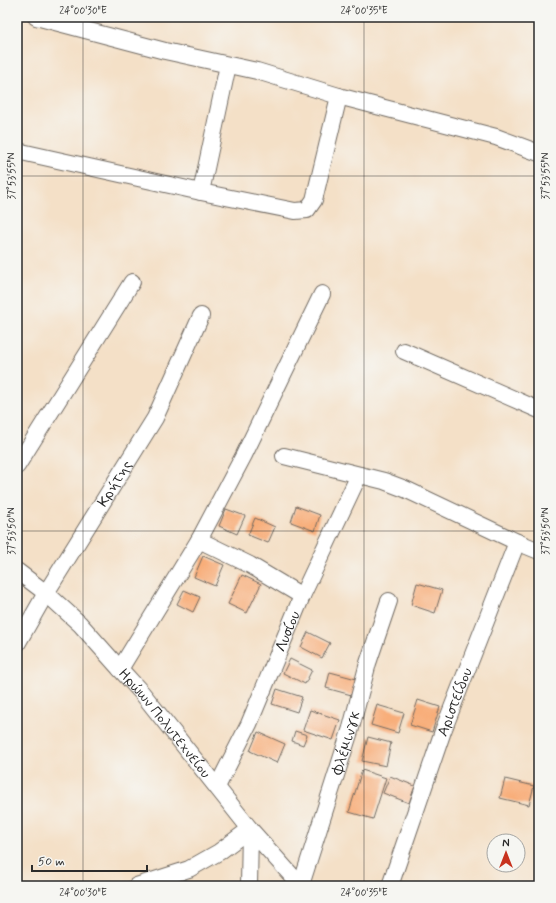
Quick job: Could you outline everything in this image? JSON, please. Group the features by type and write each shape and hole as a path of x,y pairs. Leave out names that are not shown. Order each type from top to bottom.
{"street":[{"path":"36,17 165,51 256,71 339,96 496,137 539,153"},
{"path":"201,192 228,65"},
{"path":"17,151 201,192 295,211 306,210 314,200 339,96"},
{"path":"17,466 132,282"},
{"path":"120,670 199,540 244,455 322,294"},
{"name":"Κρήτης","path":"17,644 46,593 155,418 201,316"},
{"path":"404,351 539,410"},
{"path":"284,456 384,481 405,489 539,552"},
{"name":"Λυσίου","path":"217,787 249,724 302,596 359,475"},
{"path":"199,540 250,565 302,596"},
{"name":"Αριστείδου","path":"390,886 443,731 517,542"},
{"name":"Ηρώων Πολυτεχνείου","path":"17,571 46,593 80,624 142,693 250,829 301,886"},
{"name":"Φλέμινγκ","path":"301,886 351,728 368,663 389,601"},
{"path":"136,886 189,869 219,852 250,829"},
{"path":"249,886 250,829"}],"building":[{"path":"296,506 320,515 315,531 291,522"},
{"path":"226,509 245,516 237,534 219,526"},
{"path":"255,518 275,527 268,543 248,535"},
{"path":"203,556 224,565 215,586 194,577"},
{"path":"242,575 261,584 247,613 228,604"},
{"path":"417,583 442,590 435,613 411,605"},
{"path":"184,590 200,597 193,612 177,604"},
{"path":"308,632 330,643 322,658 301,647"},
{"path":"290,659 312,670 305,684 283,673"},
{"path":"330,672 360,680 355,696 326,688"},
{"path":"277,689 302,697 297,712 272,704"},
{"path":"418,700 440,707 432,732 410,725"},
{"path":"377,705 404,713 398,733 371,725"},
{"path":"310,710 340,720 333,740 303,730"},
{"path":"295,731 307,735 303,745 292,741"},
{"path":"258,732 285,744 277,763 250,751"},
{"path":"368,737 391,743 386,766 362,761"},
{"path":"362,770 386,778 373,819 349,812"},
{"path":"390,776 415,786 409,803 383,793"},
{"path":"505,779 534,786 529,805 500,798"}]}
